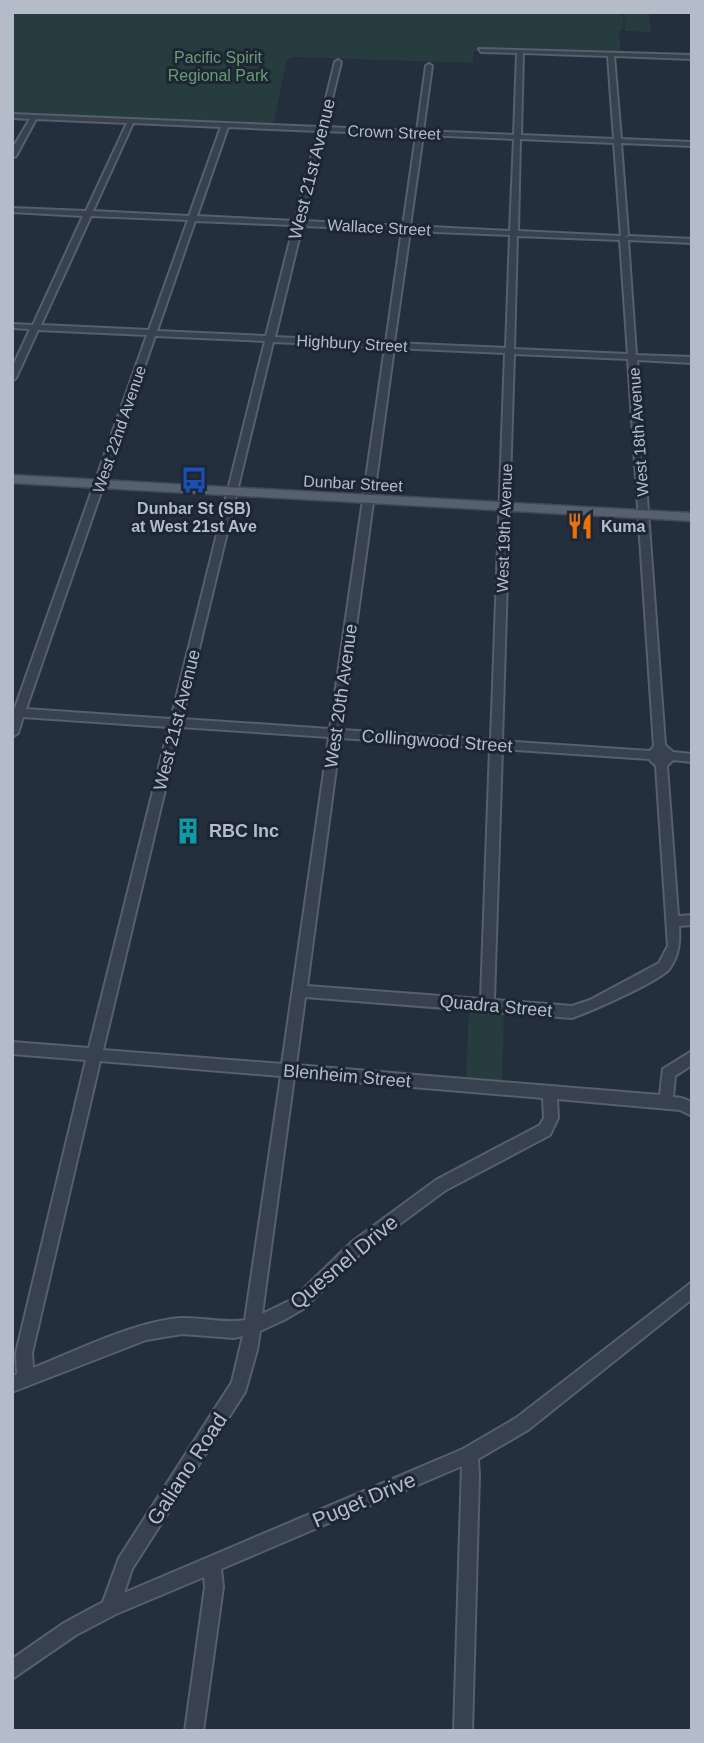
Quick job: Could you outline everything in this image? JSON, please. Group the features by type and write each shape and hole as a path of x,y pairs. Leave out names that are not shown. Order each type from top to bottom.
{"main road":[{"name":"Dunbar Street","path":"12,479 692,517"}],"street":[{"path":"481,50 692,57"},
{"name":"West 19th Avenue","path":"487,1005 520,52"},
{"name":"West 18th Avenue","path":"611,54 673,952"},
{"name":"West 21st Avenue","path":"18,1381 338,62"},
{"name":"West 20th Avenue","path":"252,1326 429,66"},
{"name":"Crown Street","path":"12,116 692,145"},
{"path":"12,156 34,117"},
{"path":"12,378 131,121"},
{"name":"West 22nd Avenue","path":"12,733 16,712 100,483 225,125"},
{"name":"Wallace Street","path":"12,210 692,241"},
{"name":"Highbury Street","path":"12,326 692,360"},
{"name":"Collingwood Street","path":"16,712 692,758"},
{"path":"673,922 692,920"},
{"name":"Quadra Street","path":"300,992 315,990 572,1012 595,1004 664,967 673,952"},
{"name":"Blenheim Street","path":"12,1048 689,1105"},
{"path":"666,1102 668,1073 692,1057"},
{"name":"Quesnel Drive","path":"18,1381 146,1332 183,1326 234,1330 279,1315 298,1304 358,1246 441,1185 545,1130 551,1118 550,1093"},
{"name":"Puget Drive","path":"12,1670 70,1629 110,1608 469,1455 522,1424 692,1289"},
{"name":"Galiano Road","path":"110,1608 125,1564 239,1387 252,1326"},
{"path":"463,1731 471,1475 469,1455"},
{"path":"194,1731 214,1589 212,1564"}],"green space":[{"name":"Pacific Spirit Regional Park","path":"12,12 622,12 624,28 619,32 621,56 474,51 473,63 292,57 287,60 274,121 270,125 71,115 12,116"},
{"path":"624,12 649,12 651,32 625,31"},
{"path":"469,1007 504,1010 502,1083 466,1080"}],"place":[{"name":"Dunbar St (SB) at West 21st Ave","path":"194,480"},
{"name":"Kuma","path":"580,526"},
{"name":"RBC Inc","path":"188,831"}]}
